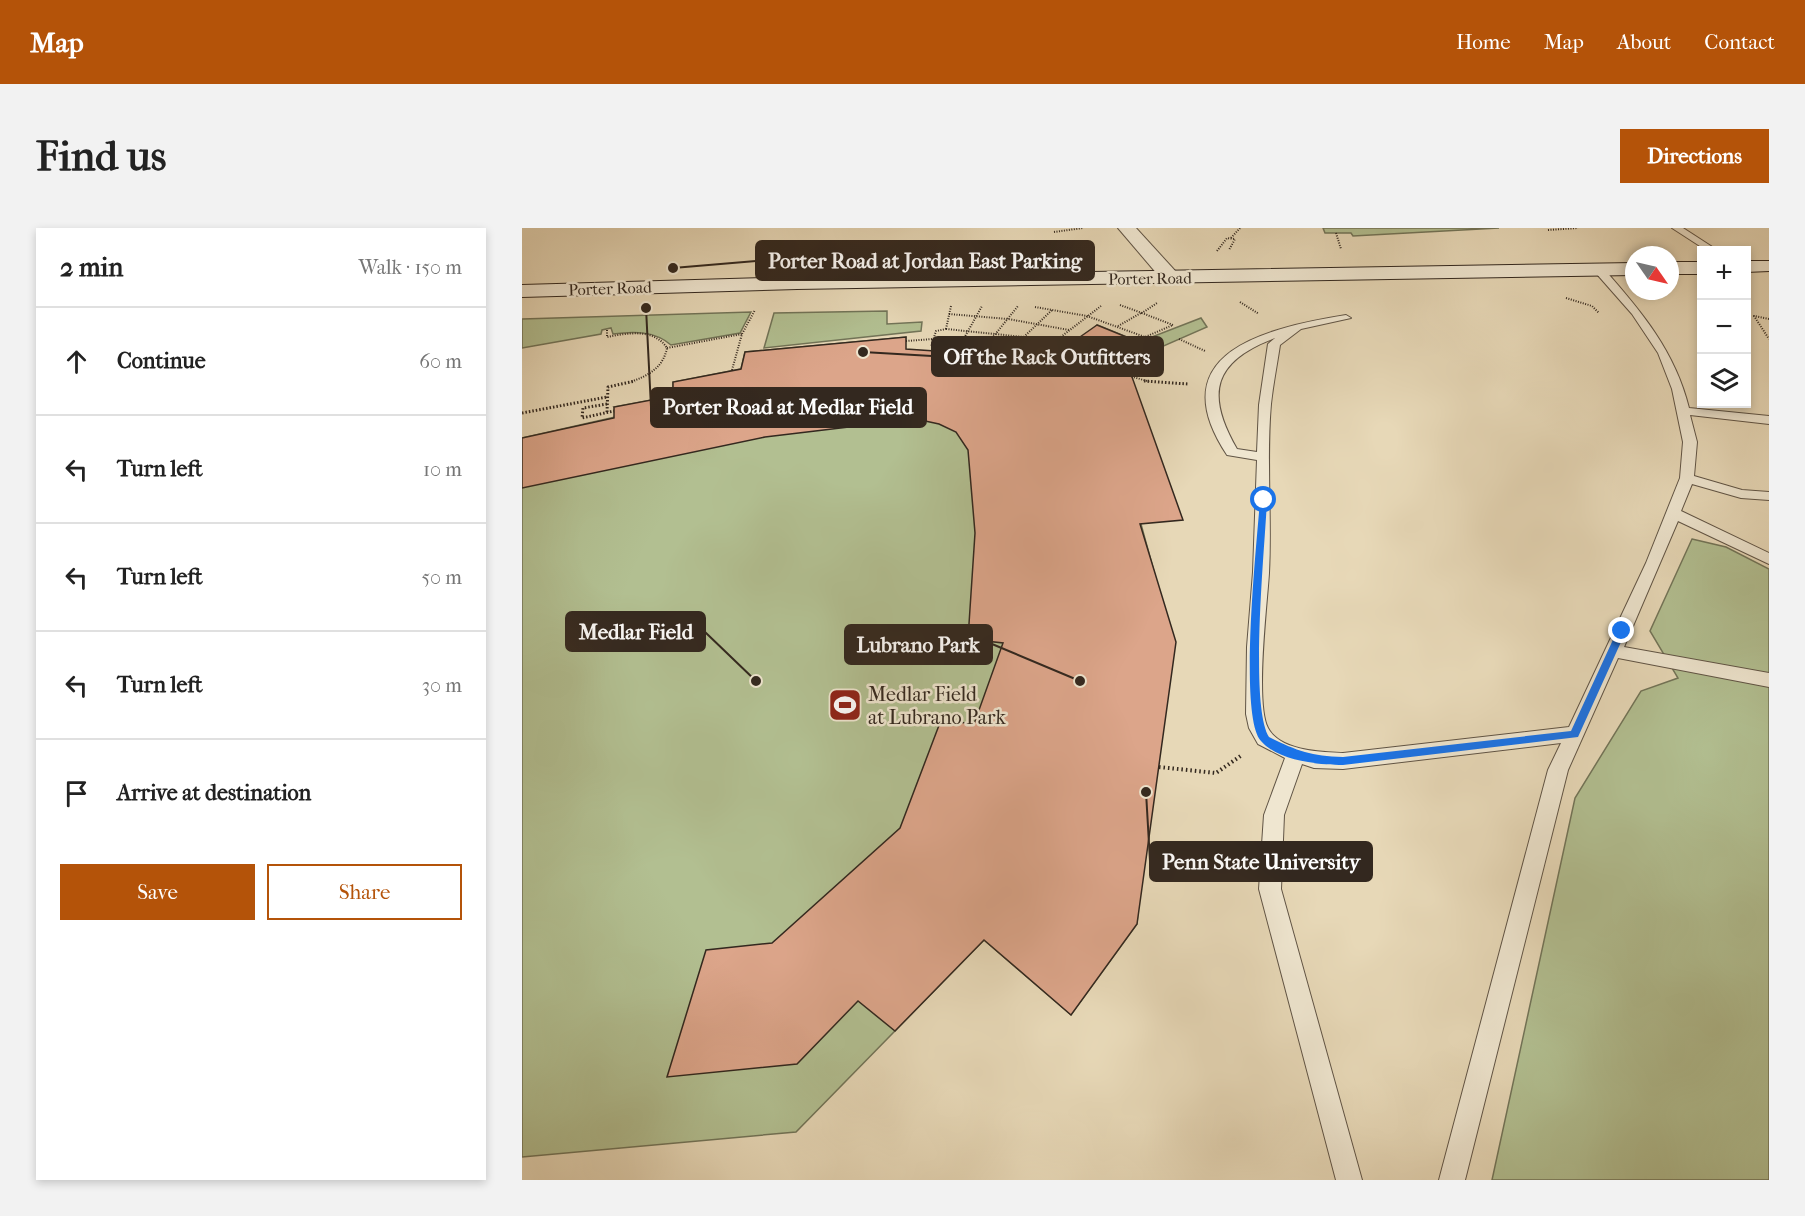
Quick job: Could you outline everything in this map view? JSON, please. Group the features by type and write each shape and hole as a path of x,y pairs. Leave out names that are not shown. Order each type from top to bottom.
{"street":[{"path":"1127,228 1171,278"},
{"path":"1751,267 1769,266"},
{"path":"1679,268 1697,268"},
{"name":"Porter Road","path":"522,291 797,283 1625,269"}],"lane":[{"path":"1677,228 1706,246"},
{"path":"1001,280 1002,255"},
{"path":"797,283 804,258"},
{"path":"1452,1180 1558,770 1654,563 1687,478 1690,442 1684,411 1664,353 1636,312 1599,270"},
{"path":"1264,457 1232,452 1214,423 1209,400 1212,381 1220,367 1234,353 1255,341 1298,326 1346,318"},
{"path":"1298,326 1274,344 1264,405 1255,714 1258,728 1265,740 1295,755 1314,760 1343,761 1574,734"},
{"path":"1684,411 1769,420"},
{"path":"1687,478 1741,494 1769,496"},
{"path":"1674,513 1769,559"},
{"path":"1612,651 1769,680"},
{"path":"1295,755 1274,815 1270,889 1349,1180"}],"path":[{"path":"1054,232 1083,228"},
{"path":"1231,239 1240,228"},
{"path":"1548,230 1578,228"},
{"path":"1235,298 1265,317"},
{"path":"946,329 952,301"},
{"path":"1027,363 1106,301"},
{"path":"958,349 984,302 974,302"},
{"path":"1118,326 1158,303"},
{"path":"981,352 1019,305 1007,304"},
{"path":"732,370 742,334 759,306"},
{"path":"1030,307 1087,316 1145,337 1162,332 1173,325 1142,313"},
{"path":"1004,356 1053,310"},
{"path":"949,314 1008,319 1069,330"},
{"path":"1769,319 1755,316 1769,339"},
{"path":"1104,328 1111,324"},
{"path":"946,329 997,332 1080,352 1049,371 1004,356 931,347 936,331 946,329"},
{"path":"607,330 607,337 632,334 655,336 662,340 667,348 666,361 658,369 631,382 608,387 607,412"},
{"path":"667,348 742,334"},
{"path":"906,341 933,339"},
{"path":"1179,339 1214,355"},
{"path":"1072,357 1088,363"},
{"path":"1110,370 1149,382 1194,384"},
{"path":"522,413 607,397"},
{"path":"607,404 583,408 582,418 614,411"},
{"path":"1159,767 1216,773 1265,740"}],"green space":[{"path":"1323,228 1499,228 1353,236 1351,233 1325,233"},
{"path":"887,311 887,324 922,322 921,331 764,348 774,313"},
{"path":"751,312 740,333 671,345 665,340 644,333 613,334 611,328 602,330 601,334 522,348 522,319"},
{"name":"Medlar Field at Lubrano Park","path":"1201,318 1207,327 1072,386 1141,524 1164,608 1137,924 1071,1015 984,940 796,1132 522,1157 522,438 624,415 614,407 673,396 673,382 741,369 745,352 906,337 905,345 896,352 946,351 942,361 958,362 963,356 1009,364 1047,378 1097,325 1139,342"},
{"path":"1692,539 1726,547 1769,569 1769,1180 1492,1180 1575,798 1641,691 1678,678 1650,631"}],"building":[{"path":"1097,325 1156,349 1127,363 1183,520 1140,524 1176,642 1137,924 1071,1015 984,940 895,1031 858,1001 797,1064 667,1077 706,950 772,943 900,828 941,720 974,724 1003,643 968,639 975,533 968,450 956,432 939,424 916,419 765,437 522,488 522,438 614,418 614,407 673,396 673,382 741,369 745,352 906,337 906,349 935,351 1009,364 1030,372"}],"place":[{"name":"Porter Road at Jordan East Parking","path":"673,268"},
{"name":"Porter Road at Medlar Field","path":"646,308"},
{"name":"Off the Rack Outfitters","path":"863,352"},
{"name":"Medlar Field","path":"756,681"},
{"name":"Lubrano Park","path":"1080,681"},
{"name":"Medlar Field at Lubrano Park","path":"845,705"},
{"name":"Penn State University","path":"1146,792"}],"route":[{"path":"1264,500 1255,647 1255,714 1258,728 1265,740 1295,755 1314,760 1343,761 1574,734 1622,631"}]}
